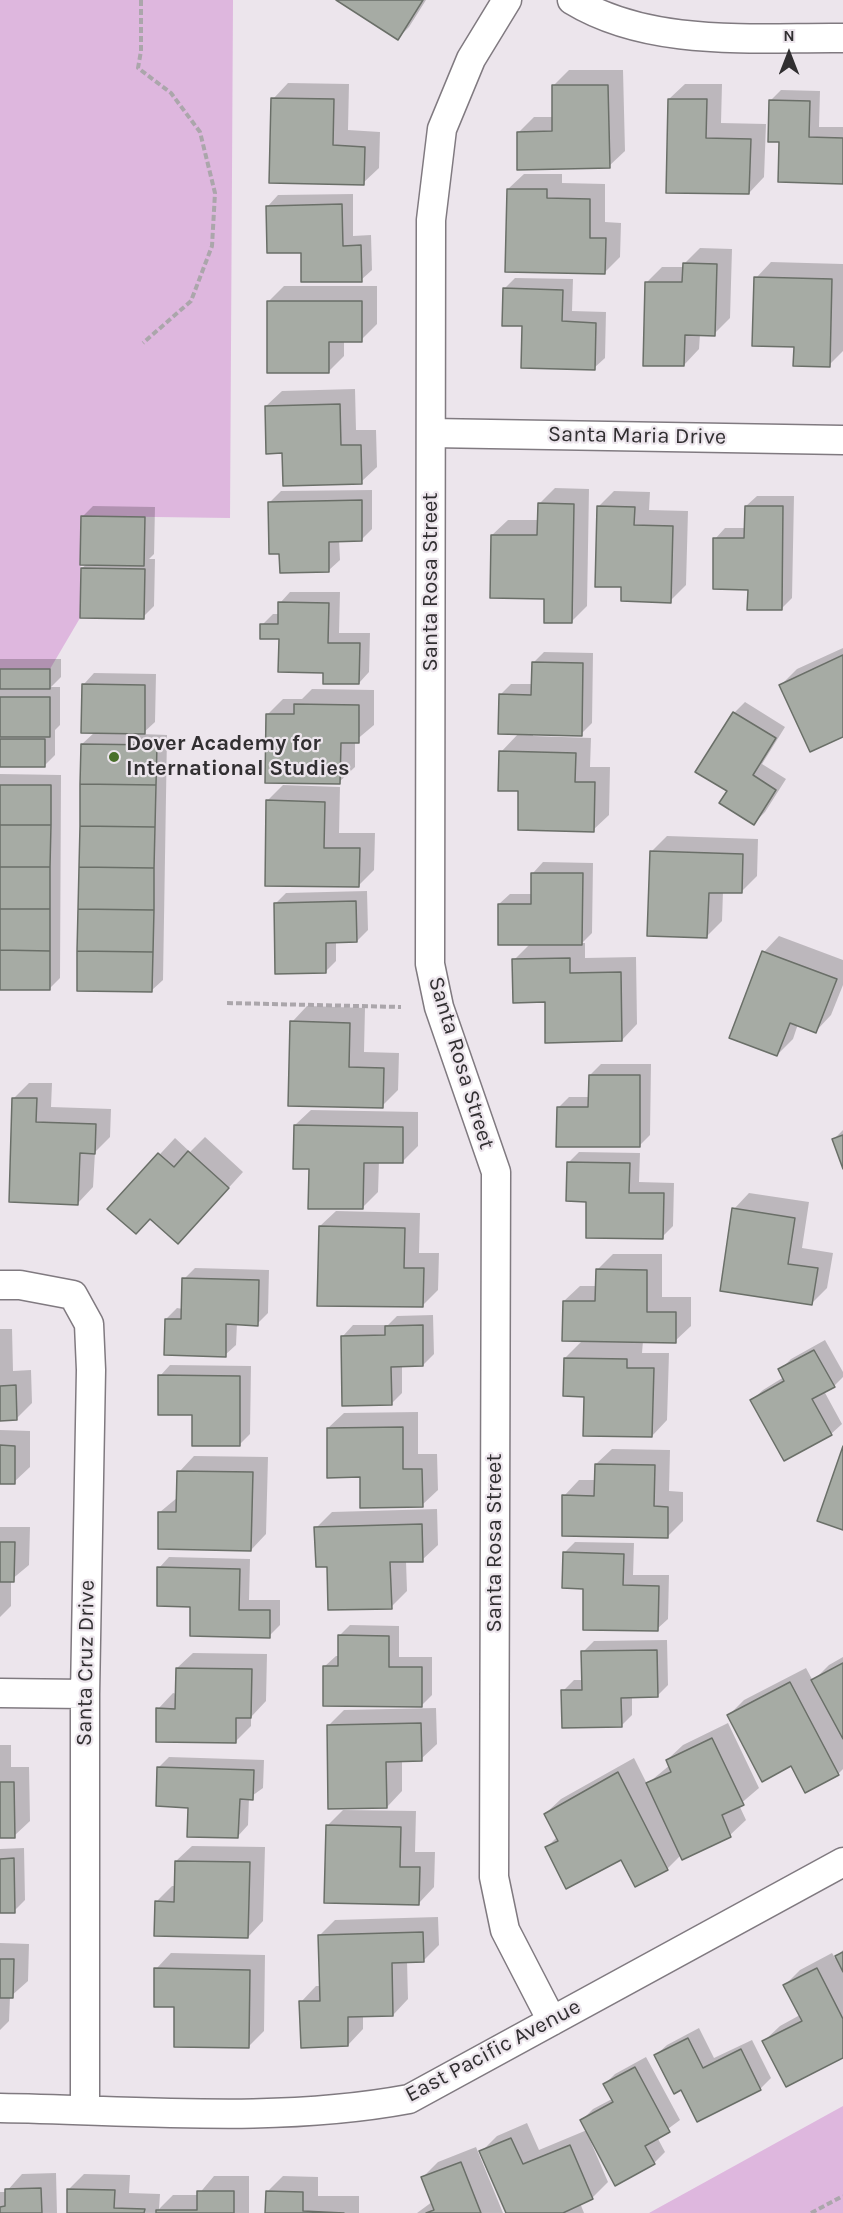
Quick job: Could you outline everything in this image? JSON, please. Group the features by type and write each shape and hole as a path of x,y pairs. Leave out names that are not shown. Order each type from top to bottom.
{"street":[{"name":"Santa Rosa Street","path":"507,0 471,59 442,129 431,220 430,964 439,1007 496,1172 494,1877 506,1930 552,2021"},
{"path":"572,0 592,12 663,33 737,37 843,38"},
{"name":"Santa Maria Drive","path":"432,433 843,440"},
{"name":"Santa Cruz Drive","path":"0,1285 20,1286 73,1296 89,1324 91,1370 85,1694 85,2109"},
{"path":"0,1693 85,1694"},
{"name":"East Pacific Avenue","path":"0,2108 286,2114 355,2109 410,2099 843,1862"}],"path":[{"path":"141,0 141,51 138,68 171,93 200,132 215,193 212,246 191,301 143,343"},
{"path":"227,1003 401,1007"},
{"path":"811,2213 843,2196"}],"shaded area":[{"path":"0,0 233,0 230,518 81,516 80,618 50,669 0,669"},
{"path":"843,2106 843,2213 649,2213"}],"building":[{"path":"336,0 423,0 398,40"},
{"path":"552,85 608,85 610,168 517,170 517,132 552,131"},
{"path":"271,98 334,99 333,145 365,147 364,185 269,183"},
{"path":"668,99 707,99 706,138 751,139 749,194 666,193"},
{"path":"769,100 810,101 809,137 843,138 843,184 778,182 779,142 768,142"},
{"path":"507,189 547,189 547,198 590,199 590,238 606,238 605,274 505,272"},
{"path":"342,204 343,246 361,245 362,282 301,282 301,253 267,253 266,206"},
{"path":"683,263 717,264 715,336 685,335 684,366 643,366 645,282 682,282"},
{"path":"754,277 832,279 830,367 793,366 794,347 752,346"},
{"path":"503,288 563,290 562,321 596,323 595,370 521,368 522,326 502,326"},
{"path":"267,301 362,301 362,342 329,342 329,373 267,373"},
{"path":"340,404 341,445 361,445 362,484 283,486 282,453 266,454 265,406"},
{"path":"362,500 362,541 329,542 329,572 280,573 279,554 269,554 268,502"},
{"path":"538,503 574,504 572,623 544,623 544,599 490,598 491,535 537,535"},
{"path":"597,506 635,507 634,525 673,526 671,603 621,601 621,587 595,587"},
{"path":"745,506 783,506 782,610 747,610 748,590 713,589 713,538 744,538"},
{"path":"81,516 145,517 144,566 80,565"},
{"path":"81,568 145,569 144,619 80,618"},
{"path":"278,602 329,603 328,643 360,643 359,684 323,684 323,673 278,672 279,639 260,639 260,624 278,624"},
{"path":"843,655 843,737 810,752 779,685"},
{"path":"532,662 583,663 582,736 498,734 499,694 531,695"},
{"path":"0,669 50,669 50,689 0,689"},
{"path":"82,684 145,685 145,734 81,733"},
{"path":"0,697 50,697 50,737 0,737"},
{"path":"294,704 359,705 359,743 341,743 340,784 265,783 266,714 294,714"},
{"path":"733,712 776,738 753,775 776,790 754,825 719,803 727,791 695,772"},
{"path":"0,739 45,739 45,767 0,767"},
{"path":"81,744 157,745 156,785 80,784"},
{"path":"499,751 576,753 575,782 595,782 594,832 518,830 518,791 498,791"},
{"path":"80,784 156,785 155,827 80,826"},
{"path":"0,785 51,785 51,825 0,825"},
{"path":"266,800 325,802 324,848 360,848 359,887 265,886"},
{"path":"0,825 51,825 50,867 0,867"},
{"path":"80,826 155,827 154,868 79,867"},
{"path":"650,851 743,854 742,893 709,893 707,938 647,936"},
{"path":"0,867 50,867 50,909 0,909"},
{"path":"79,867 154,868 154,910 78,909"},
{"path":"531,873 583,873 582,945 498,945 498,904 531,904"},
{"path":"356,901 357,942 326,943 326,973 275,974 274,903"},
{"path":"0,909 50,909 50,951 0,950"},
{"path":"78,909 154,910 153,952 77,951"},
{"path":"0,950 50,951 50,990 0,990"},
{"path":"77,951 153,952 152,992 77,991"},
{"path":"762,951 837,979 816,1033 790,1023 777,1056 729,1038"},
{"path":"570,958 570,973 621,972 622,1041 545,1043 545,1002 513,1003 512,959"},
{"path":"290,1021 350,1023 349,1067 384,1068 383,1108 288,1106"},
{"path":"589,1075 640,1075 640,1147 556,1147 557,1107 588,1107"},
{"path":"12,1098 37,1098 36,1122 96,1124 95,1154 80,1153 78,1205 9,1202"},
{"path":"294,1125 403,1127 403,1163 364,1163 363,1209 308,1209 309,1169 293,1169"},
{"path":"843,1135 843,1169 832,1139"},
{"path":"188,1151 229,1188 178,1244 150,1219 136,1234 107,1209 158,1153 174,1167"},
{"path":"567,1162 630,1163 629,1193 664,1193 663,1239 586,1238 586,1202 566,1201"},
{"path":"732,1208 795,1218 788,1264 818,1268 812,1305 720,1291"},
{"path":"319,1226 405,1228 404,1268 424,1268 423,1307 317,1306"},
{"path":"596,1269 647,1270 647,1312 676,1312 676,1343 562,1341 563,1301 595,1301"},
{"path":"182,1278 259,1280 258,1326 226,1324 226,1357 164,1355 165,1319 181,1319"},
{"path":"423,1325 423,1366 391,1367 392,1405 342,1406 341,1336 385,1335 385,1326"},
{"path":"814,1350 835,1387 812,1399 832,1435 784,1461 750,1400 784,1381 778,1369"},
{"path":"564,1358 627,1359 627,1368 654,1368 652,1437 583,1436 584,1397 563,1396"},
{"path":"158,1375 240,1376 240,1446 192,1446 192,1415 158,1415"},
{"path":"16,1385 17,1420 0,1421 0,1386"},
{"path":"403,1427 403,1469 422,1469 423,1507 360,1508 360,1477 327,1478 327,1428"},
{"path":"0,1445 15,1446 15,1484 0,1484"},
{"path":"843,1446 843,1530 817,1521"},
{"path":"595,1464 655,1465 654,1506 668,1507 668,1538 562,1536 562,1495 594,1496"},
{"path":"177,1471 253,1472 251,1551 158,1549 158,1512 176,1512"},
{"path":"422,1524 423,1562 390,1562 392,1609 328,1610 327,1567 316,1567 314,1527"},
{"path":"0,1542 15,1542 14,1582 0,1582"},
{"path":"563,1552 624,1554 623,1585 659,1586 658,1631 583,1630 583,1589 562,1588"},
{"path":"157,1567 240,1569 239,1610 270,1610 270,1638 190,1636 190,1607 157,1606"},
{"path":"338,1635 389,1636 389,1667 422,1667 422,1707 323,1706 323,1666 338,1666"},
{"path":"657,1650 658,1697 621,1698 622,1727 562,1728 561,1690 582,1690 581,1651"},
{"path":"843,1663 843,1739 811,1680"},
{"path":"176,1668 252,1669 251,1718 236,1718 236,1743 156,1742 156,1708 175,1709"},
{"path":"790,1682 839,1775 805,1793 791,1766 762,1782 727,1715"},
{"path":"421,1723 422,1761 386,1762 387,1808 328,1809 327,1725"},
{"path":"712,1738 744,1805 722,1815 731,1837 682,1860 646,1783 671,1772 666,1760"},
{"path":"157,1767 254,1770 253,1800 240,1799 238,1838 187,1837 188,1808 156,1806"},
{"path":"618,1772 668,1870 635,1887 621,1860 566,1889 545,1847 558,1841 544,1814"},
{"path":"0,1782 14,1782 15,1838 0,1838"},
{"path":"326,1825 401,1827 400,1867 420,1867 419,1905 324,1903"},
{"path":"14,1858 15,1913 0,1913 0,1859"},
{"path":"175,1861 250,1862 248,1938 154,1936 155,1901 174,1902"},
{"path":"423,1932 424,1962 392,1963 393,2016 348,2017 348,2046 301,2048 299,2001 320,2001 318,1935"},
{"path":"843,1952 843,1972 835,1956"},
{"path":"0,1959 14,1959 13,1998 0,1998"},
{"path":"154,1968 250,1970 249,2048 174,2047 174,2007 154,2007"},
{"path":"817,1968 843,2019 843,2058 786,2087 762,2041 802,2021 783,1985"},
{"path":"688,2038 703,2068 741,2049 761,2090 697,2122 681,2090 674,2094 654,2055"},
{"path":"635,2067 670,2132 645,2146 655,2164 615,2186 580,2120 613,2102 603,2084"},
{"path":"511,2138 523,2164 570,2145 593,2199 563,2213 506,2213 479,2151"},
{"path":"461,2162 481,2213 426,2213 434,2210 421,2177"},
{"path":"41,2188 42,2213 0,2213 0,2207 5,2206 5,2189"},
{"path":"67,2189 115,2190 114,2208 145,2209 144,2213 67,2213"},
{"path":"197,2191 234,2191 234,2213 156,2213 156,2210 197,2210"},
{"path":"266,2191 303,2192 303,2211 344,2213 265,2213"}],"place":[{"name":"Dover Academy for International Studies","path":"114,757"}]}
